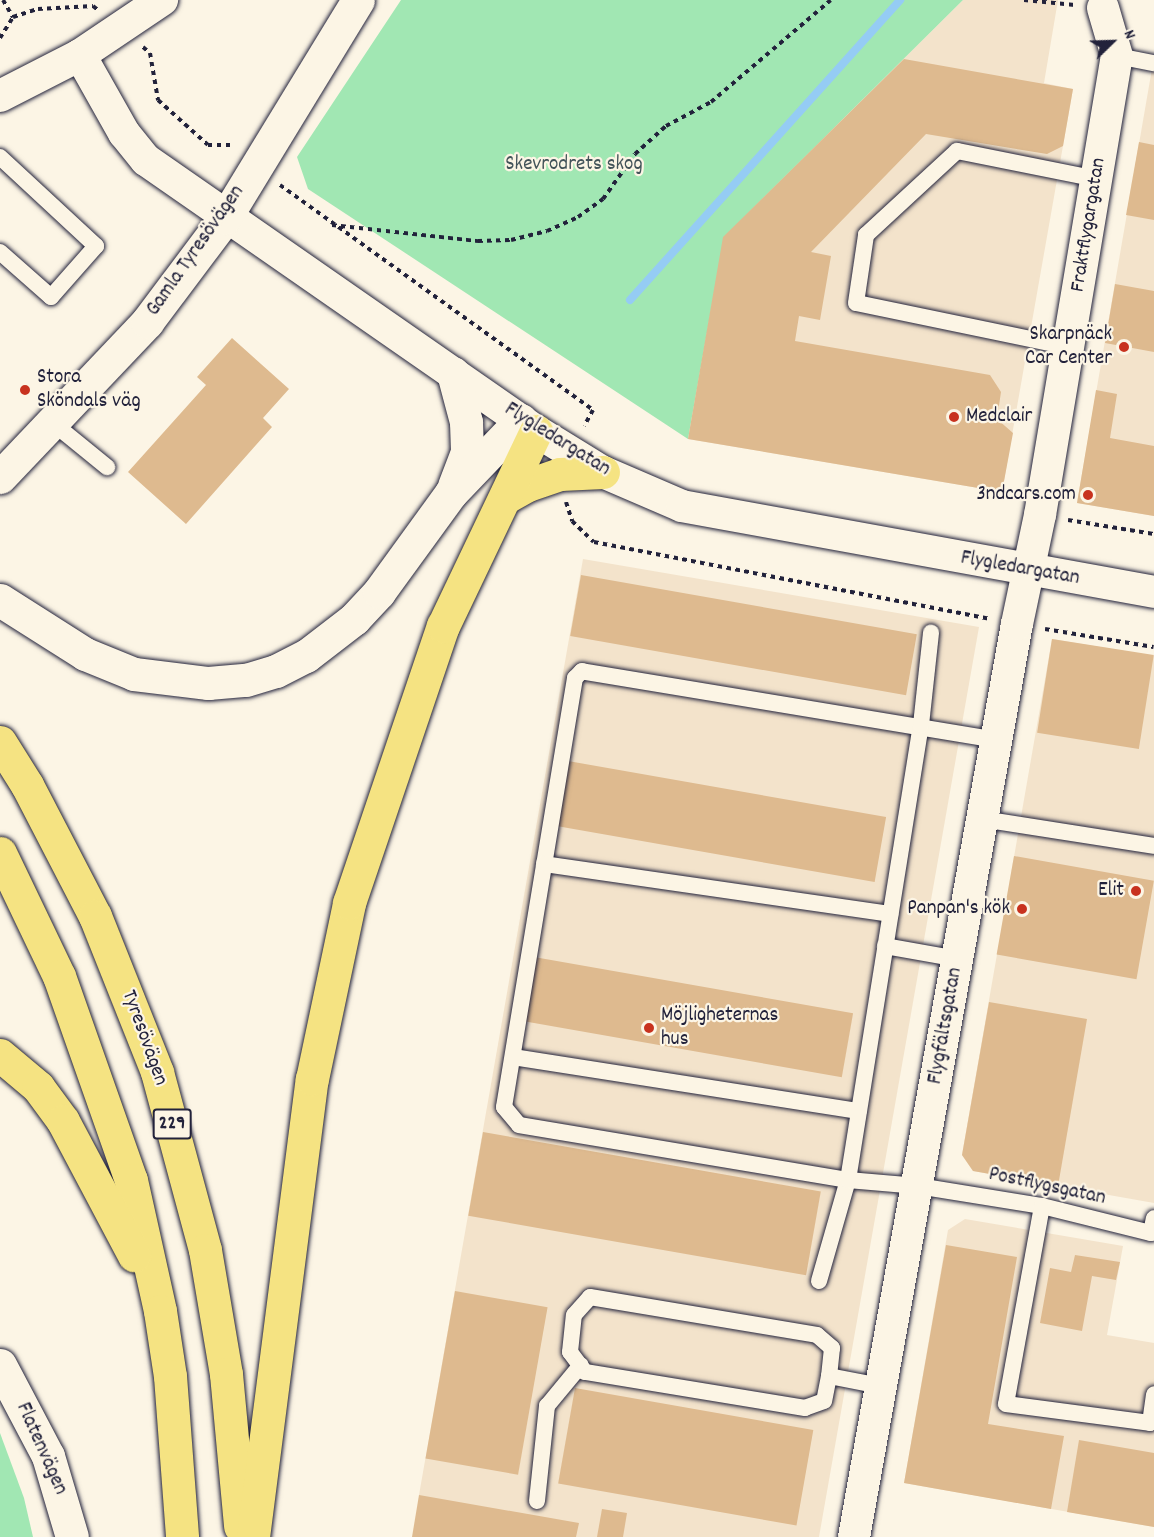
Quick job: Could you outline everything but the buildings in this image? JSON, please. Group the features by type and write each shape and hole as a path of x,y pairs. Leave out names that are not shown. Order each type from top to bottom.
{"highway":[{"path":"253,1537 312,1079 350,903 443,626 474,555 506,498 529,425"},
{"path":"506,498 564,463 603,472"},
{"name":"Tyresövägen","path":"0,742 27,785 95,916 157,1072 205,1250 226,1374 240,1537"},
{"path":"0,853 59,976 92,1060 130,1180 160,1311 170,1376 182,1537"},
{"path":"0,1055 38,1087 63,1121 111,1205 160,1311"}],"street":[{"path":"0,96 80,55 162,0"},
{"name":"Gamla Tyresövägen","path":"0,477 147,322 225,218 243,155 358,0"},
{"name":"Fraktflygargatan","path":"1040,516 1118,56 1103,8"},
{"name":"Flygledargatan","path":"80,55 104,101 146,160 225,218 529,425 564,463"},
{"path":"451,493 467,452 466,422 453,373"},
{"path":"0,600 85,654 134,674 168,681 246,680 306,656 354,619 380,592 451,493 529,425"},
{"name":"Flygledargatan","path":"603,472 682,506 1030,572 1154,592"},
{"name":"Flygfältsgatan","path":"854,1537 1017,624 1030,572 1040,516"},
{"name":"Flatenvägen","path":"0,1365 48,1456 72,1537"}],"lane":[{"path":"1118,56 1154,63"},
{"path":"1069,347 856,303 866,235 957,151 1097,179"},
{"path":"0,158 96,246 51,297 0,252"},
{"path":"53,423 107,467"},
{"path":"819,1281 848,1180 921,725 931,633"},
{"name":"Postflygsgatan","path":"921,725 582,671 575,678 504,1107 519,1125 848,1180 918,1186 1042,1206 1153,1230"},
{"path":"921,725 997,740"},
{"path":"982,819 1154,846"},
{"path":"544,864 890,914"},
{"path":"885,946 958,959"},
{"path":"513,1056 859,1111"},
{"path":"1042,1206 1006,1404 1150,1423 1154,1394"},
{"path":"590,1297 817,1335 832,1348 824,1401 805,1408 585,1372 581,1365 570,1352 573,1315 590,1297"},
{"path":"537,1501 547,1406 581,1365"},
{"path":"829,1376 881,1386"}],"path":[{"path":"3,0 13,17"},
{"path":"332,225 478,241 511,240 568,222 603,199 635,154 666,126 711,102 831,0"},
{"path":"1024,0 1103,8"},
{"path":"0,38 13,17 39,9 93,6 122,27 150,53 158,100 208,145 243,155 332,225 593,410 564,463 572,521 594,542 1017,624 1154,647"},
{"path":"1040,516 1154,534"}],"shaded area":[{"path":"963,0 1058,0 1044,83 1073,89 1002,492 688,439 724,237"},
{"path":"1154,57 1154,516 1077,503"},
{"path":"583,559 979,627 819,1537 417,1537 419,1495"},
{"path":"1052,639 1154,656 1154,1203 973,1171 962,1155"},
{"path":"965,1219 1123,1246 1107,1335 1154,1343 1154,1527 904,1483 948,1230"}],"green space":[{"name":"Skevrodrets skog","path":"401,0 963,0 724,237 688,439 308,189 297,157"},
{"path":"0,1433 24,1498 33,1537 0,1537"}],"waterway":[{"path":"630,300 900,0"}],"place":[{"name":"Skarpnäck Car Center","path":"1124,347"},
{"name":"Stora Sköndals väg","path":"25,390"},
{"name":"Medclair","path":"954,417"},
{"name":"3ndcars.com","path":"1088,495"},
{"name":"Elit","path":"1136,891"},
{"name":"Panpan's kök","path":"1022,909"},
{"name":"Möjligheternas hus","path":"649,1028"}]}
